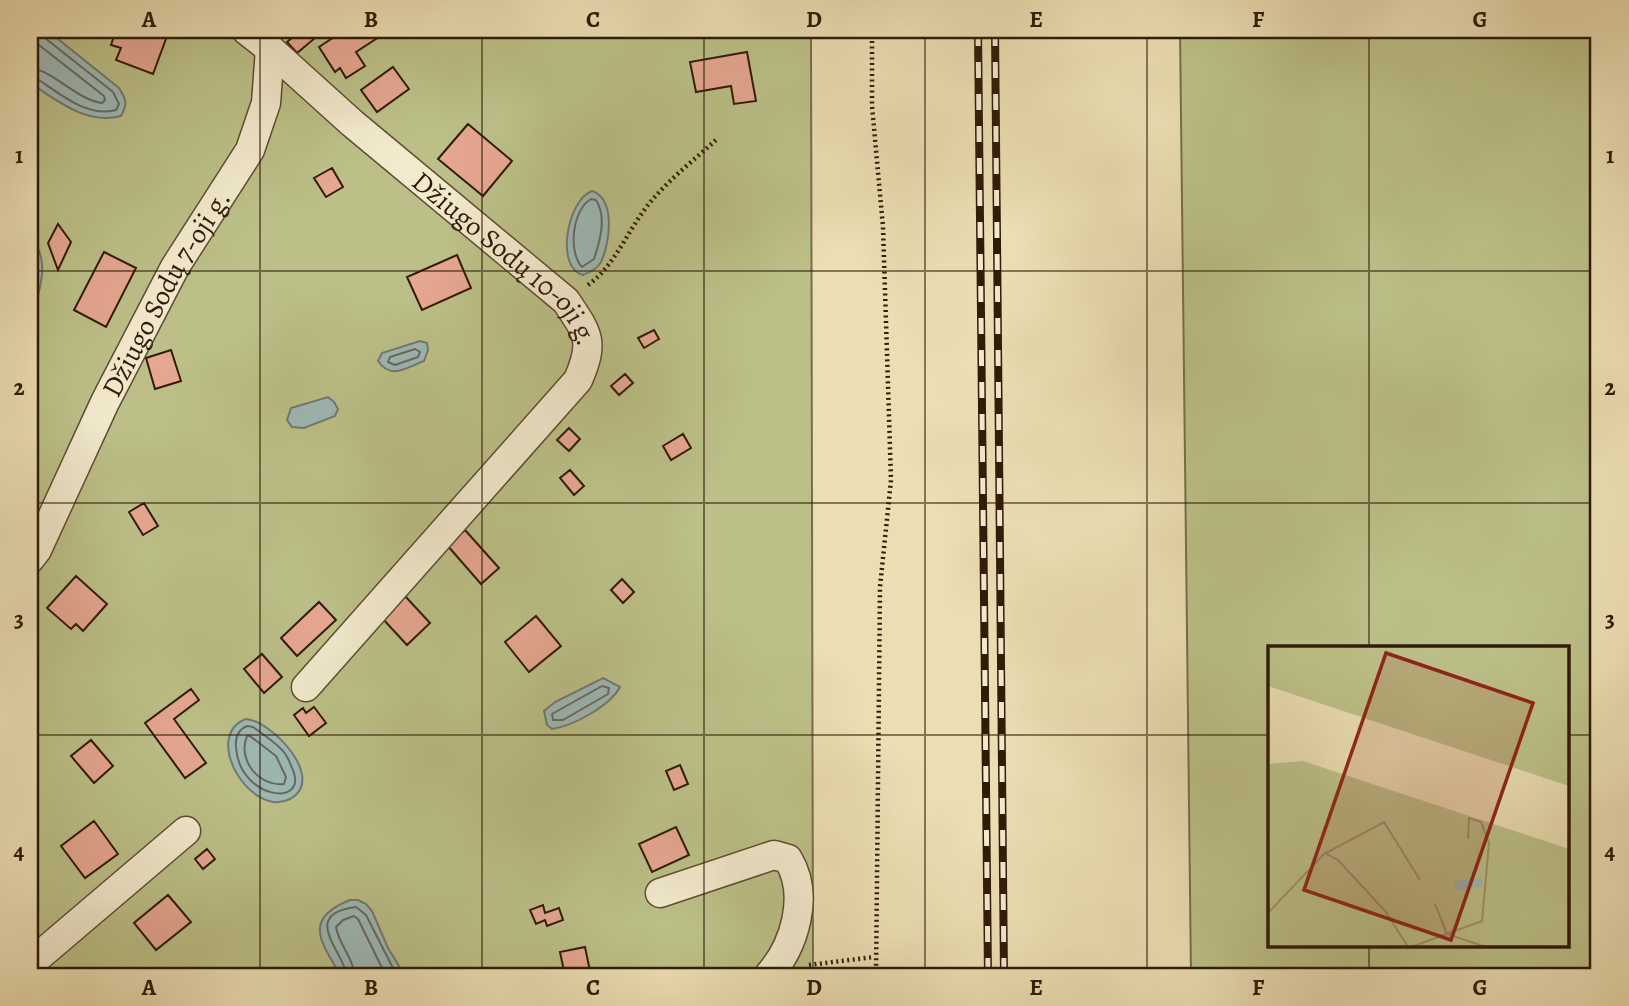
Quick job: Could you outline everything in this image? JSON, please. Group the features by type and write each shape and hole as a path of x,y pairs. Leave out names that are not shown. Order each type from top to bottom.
{"street":[{"path":"246,30 270,49"},
{"name":"Džiugo Sodų 10-oji g.","path":"270,49 352,123 566,301 586,330 588,346 586,361 578,380 306,687"},
{"name":"Džiugo Sodų 7-oji g.","path":"30,559 37,550 105,402 175,267 250,150 265,103 270,49"},
{"path":"37,962 186,831"},
{"path":"660,893 774,855 788,859 799,886 798,903 791,943 771,974"}],"path":[{"path":"872,30 872,106 883,227 891,480 880,587 874,957 876,976"},
{"path":"566,301 595,280 652,200 716,140"},
{"path":"771,974 834,960 874,957"}],"green space":[{"path":"30,30 811,30 813,976 30,976"},
{"path":"1180,30 1599,30 1599,976 1191,976"}],"water":[{"path":"30,30 48,31 119,88 125,101 121,116 108,118 84,114 62,104 30,83"},
{"path":"592,191 600,196 608,212 607,244 601,262 583,275 574,270 569,260 568,234 576,207 583,197"},
{"path":"30,237 41,256 42,278 30,323"},
{"path":"420,341 427,343 428,350 424,361 394,371 383,367 378,361 382,353"},
{"path":"328,397 338,409 335,416 304,428 292,427 287,420 291,408"},
{"path":"603,678 620,687 608,701 570,724 552,729 547,725 544,711 555,702"},
{"path":"246,719 269,730 292,752 302,778 300,790 290,799 275,802 260,797 247,787 236,773 228,741 233,728"},
{"path":"350,900 366,904 372,911 388,948 405,976 341,976 322,942 321,923 335,907"}],"building":[{"path":"116,30 151,30 167,36 153,74 116,60 121,48 111,45"},
{"path":"301,30 308,30 315,38 297,53 287,42"},
{"path":"345,30 374,30 379,37 356,52 365,66 346,78 340,68 335,72 319,47"},
{"path":"747,52 756,101 734,104 731,86 696,92 690,62"},
{"path":"393,67 409,89 377,112 361,90"},
{"path":"468,124 512,161 483,196 438,159"},
{"path":"332,168 343,187 326,197 314,178"},
{"path":"58,224 71,242 58,270 48,243"},
{"path":"104,252 136,268 106,327 74,310"},
{"path":"457,255 471,288 422,310 407,277"},
{"path":"654,330 659,339 644,348 638,338"},
{"path":"171,350 181,381 155,389 146,358"},
{"path":"625,374 633,383 619,395 611,386"},
{"path":"569,428 580,439 569,451 557,440"},
{"path":"683,434 691,448 671,460 663,446"},
{"path":"570,470 584,486 574,495 560,478"},
{"path":"144,503 158,526 143,535 129,512"},
{"path":"465,530 499,568 481,584 447,545"},
{"path":"76,576 107,604 83,631 76,624 71,629 47,608"},
{"path":"622,579 634,592 623,603 611,590"},
{"path":"405,596 430,623 407,645 382,618"},
{"path":"319,602 336,620 297,656 281,638"},
{"path":"536,616 561,646 529,672 505,642"},
{"path":"262,654 282,677 264,693 244,669"},
{"path":"191,689 199,700 174,719 206,763 185,778 145,723"},
{"path":"314,707 326,723 309,736 294,715 303,708 306,713"},
{"path":"91,740 113,766 94,783 71,756"},
{"path":"680,765 688,784 674,790 666,771"},
{"path":"94,821 118,854 85,878 61,846"},
{"path":"676,827 689,855 652,872 639,844"},
{"path":"207,849 215,859 203,869 195,859"},
{"path":"168,895 191,922 156,950 134,923"},
{"path":"543,905 545,913 559,908 563,920 547,926 545,920 536,924 530,910"},
{"path":"585,947 591,976 565,976 560,952"}],"railway":[{"path":"978,30 988,976"},
{"path":"995,30 1004,976"}]}
